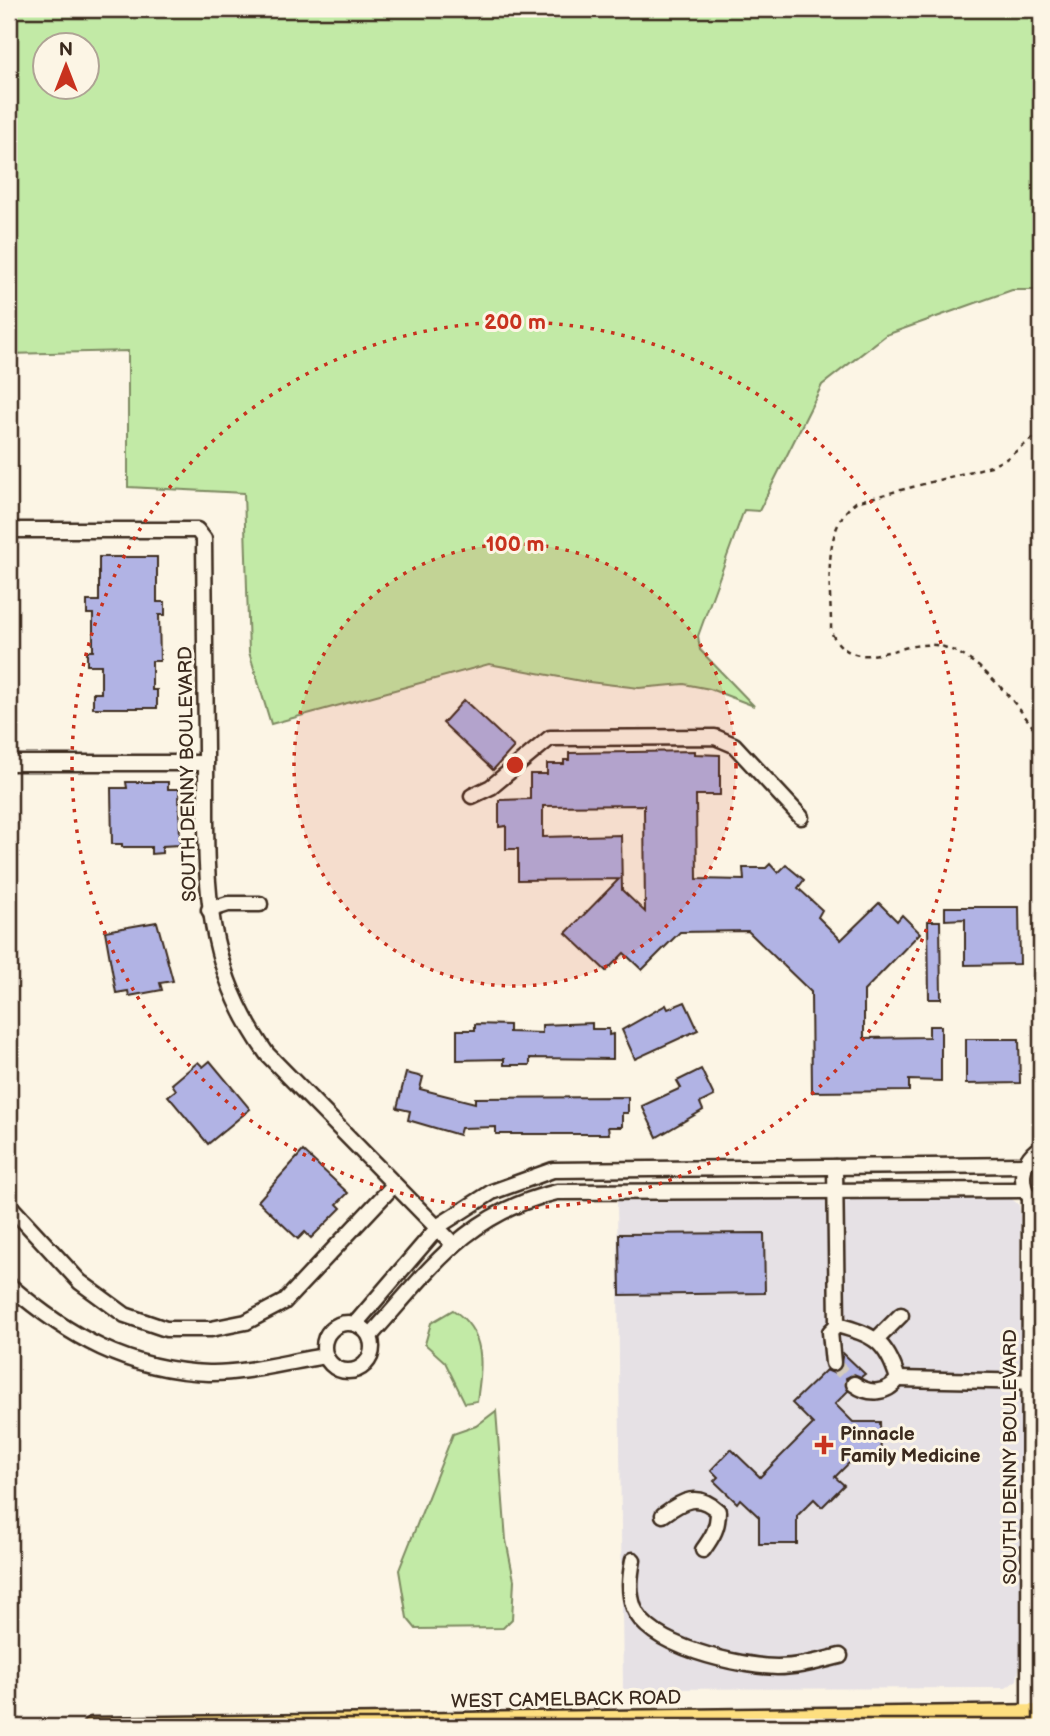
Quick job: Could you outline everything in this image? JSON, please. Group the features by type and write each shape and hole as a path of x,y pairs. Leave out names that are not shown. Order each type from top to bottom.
{"main road":[{"name":"WEST CAMELBACK ROAD","path":"92,1727 1035,1714"}],"street":[{"name":"SOUTH DENNY BOULEVARD","path":"9,530 197,530 204,540 209,910 218,955 249,1029 292,1082 454,1245"},
{"path":"472,796 491,787 550,738 715,737 734,745 802,817"},
{"path":"9,764 206,763"},
{"path":"209,910 228,904 260,904"},
{"path":"355,1324 438,1229 469,1205 492,1192 553,1170 1025,1165 1030,1155 1041,1147"},
{"name":"SOUTH DENNY BOULEVARD","path":"1025,1165 1032,1199 1035,1714"},
{"path":"951,1166 952,1190"},
{"path":"833,1363 831,1332 837,1325 835,1167"},
{"path":"9,1205 17,1217 80,1282 125,1315 166,1329 211,1329 246,1322 284,1302 393,1186"},
{"path":"370,1336 472,1227 530,1198 557,1192 952,1190 1032,1199"},
{"path":"9,1285 33,1306 92,1346 143,1365 211,1373 326,1356"},
{"path":"877,1339 901,1315"},
{"path":"343,1323 355,1324 370,1336 372,1352 357,1369 335,1367 326,1356 324,1344 330,1331 343,1323"},
{"path":"837,1325 877,1339 889,1355 898,1379"},
{"path":"898,1379 1035,1382"},
{"path":"854,1384 862,1390 881,1392 892,1388 898,1379"},
{"path":"663,1515 682,1501 699,1498 710,1503 718,1511 718,1524 703,1550"},
{"path":"633,1560 630,1592 634,1610 652,1630 682,1646 745,1664 778,1667 810,1664 840,1656"}],"path":[{"path":"1041,432 1006,459 991,466 856,502 844,510 835,527 831,632 838,646 857,656 930,645 957,653 986,674 1041,738"}],"shaded area":[{"path":"1008,1196 1019,1205 1020,1212 1023,1649 1017,1680 1006,1688 623,1689 617,1198"}],"green space":[{"path":"9,9 1041,9 1041,290 1012,290 886,335 822,385 759,511 744,510 698,636 700,650 754,706 710,689 684,684 639,688 581,681 489,664 271,724 249,652 244,493 128,487 128,351 9,354"},
{"path":"453,1310 464,1319 477,1339 481,1363 477,1401 465,1403 445,1362 425,1344 431,1323"},
{"path":"496,1411 506,1540 514,1580 512,1619 503,1628 416,1629 407,1618 399,1570 453,1434 476,1426"},
{"path":"1041,1413 1041,1664 1038,1657 1037,1419"}],"building":[{"path":"99,557 157,557 157,602 165,602 165,615 159,615 160,661 152,661 152,690 157,690 157,708 93,708 93,693 101,693 101,665 87,665 87,651 93,651 93,614 87,614 87,601 99,601"},
{"path":"464,700 514,747 493,770 443,723"},
{"path":"695,751 695,754 720,755 720,795 696,795 697,879 744,880 743,868 766,868 770,864 778,873 786,865 804,880 798,888 822,910 818,917 841,940 879,903 897,921 902,915 920,933 864,991 864,1038 929,1037 929,1026 941,1026 941,1081 909,1080 909,1091 812,1092 811,992 748,931 680,932 642,970 624,953 606,971 566,933 619,879 518,880 518,849 506,849 506,826 499,827 499,800 530,799 530,774 547,774 547,764 564,764 564,760 569,760 569,753","holes":["644,805 645,912 622,890 621,835 543,837 543,806"]},
{"path":"126,782 168,782 168,789 179,789 180,845 162,846 162,853 151,854 151,847 122,847 122,844 112,844 111,788 127,788"},
{"path":"945,907 1019,907 1020,964 965,965 965,919 945,920"},
{"path":"928,921 940,921 941,999 929,999"},
{"path":"157,922 173,981 160,983 162,990 129,996 128,991 116,993 105,931"},
{"path":"685,1002 698,1030 635,1059 622,1030 666,1005 668,1009"},
{"path":"592,1023 592,1029 609,1029 609,1035 613,1034 613,1059 530,1058 530,1065 504,1065 504,1059 457,1060 457,1030 475,1030 475,1024 509,1025 509,1032 542,1033 542,1025"},
{"path":"966,1039 1019,1039 1020,1083 966,1084"},
{"path":"210,1061 250,1109 208,1144 168,1096 176,1090 172,1084 198,1062 203,1067"},
{"path":"701,1069 714,1096 700,1103 703,1110 657,1137 642,1106 681,1088 677,1081"},
{"path":"406,1073 423,1077 420,1089 475,1103 475,1098 628,1097 628,1113 622,1113 622,1127 608,1127 609,1134 496,1134 496,1127 461,1128 459,1135 408,1120 410,1111 397,1108"},
{"path":"303,1151 348,1193 337,1204 341,1208 311,1238 305,1232 298,1239 258,1201"},
{"path":"764,1233 765,1293 620,1295 619,1234"},
{"path":"843,1353 865,1374 861,1377 854,1374 846,1378 848,1391 835,1404 853,1422 880,1422 881,1459 853,1459 835,1477 844,1485 822,1507 814,1499 797,1516 797,1544 759,1544 759,1517 740,1499 737,1503 714,1481 718,1477 711,1470 731,1449 760,1477 813,1424 792,1403 826,1370 833,1373 839,1370"}],"tunnel":[{"path":"833,1363 854,1384"}],"place":[{"name":"Pinnacle Family Medicine","path":"824,1445"}]}
